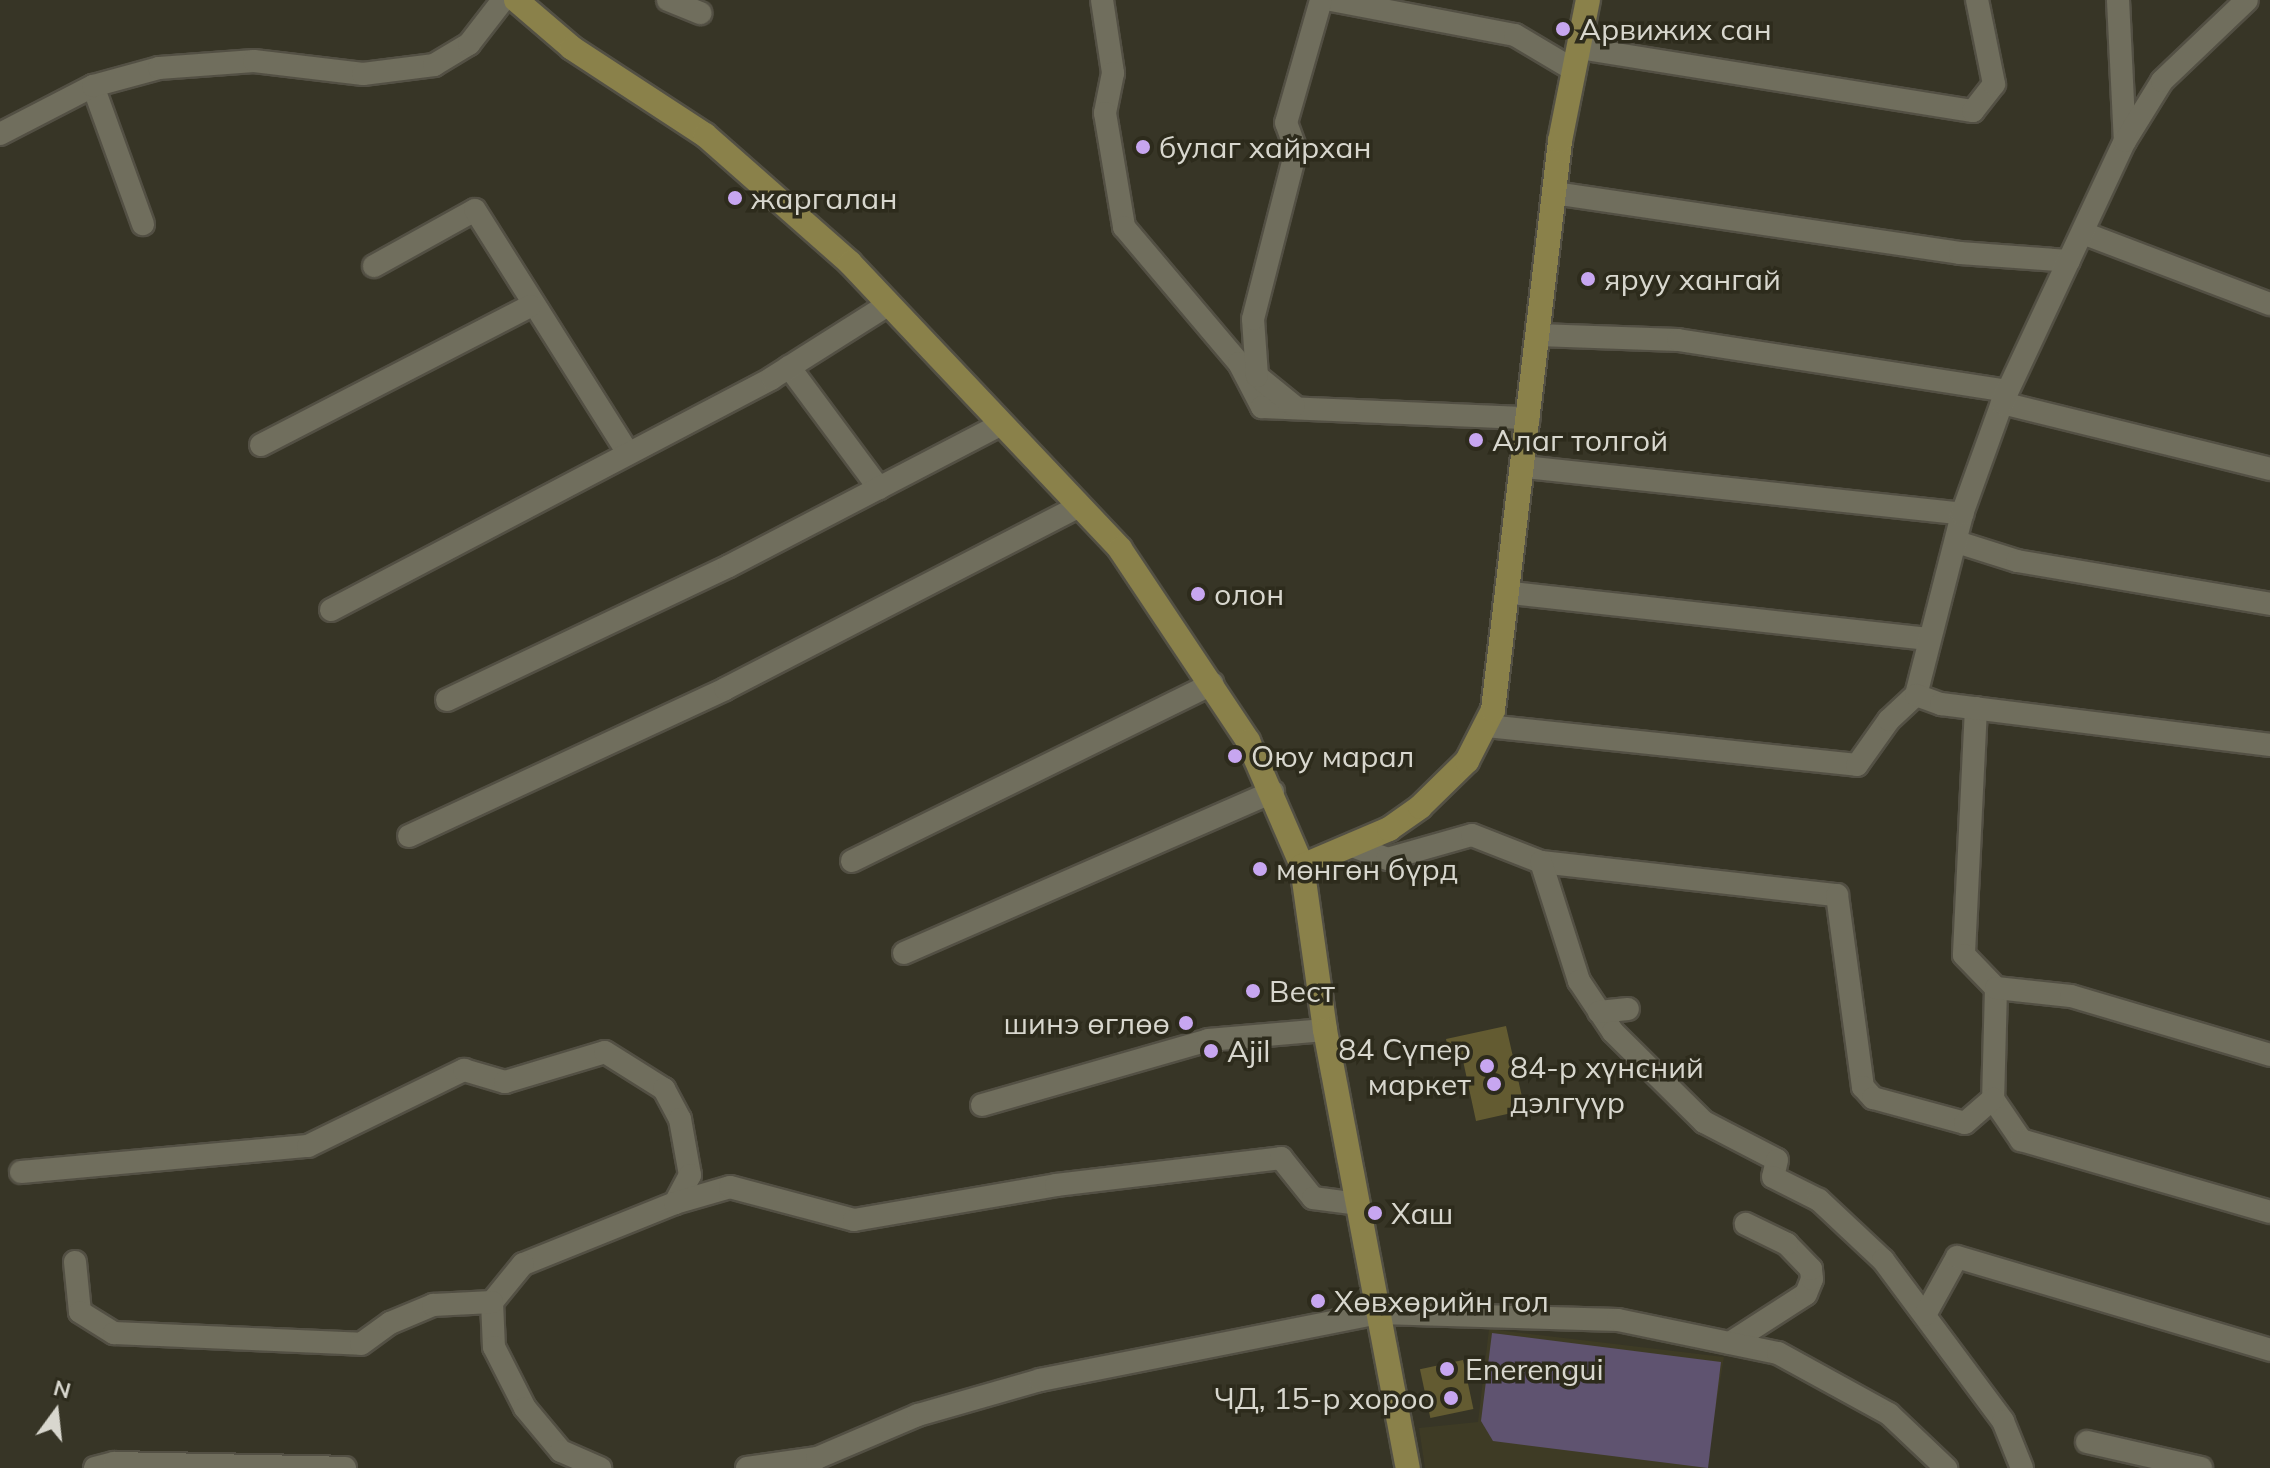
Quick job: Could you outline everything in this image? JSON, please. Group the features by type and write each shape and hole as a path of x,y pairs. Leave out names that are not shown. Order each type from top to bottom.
{"main road":[{"path":"516,0 572,48 705,135 889,304 1120,549 1213,683 1273,792 1302,866 1325,1030 1408,1468"},
{"path":"1302,866 1389,829 1435,795 1467,761 1487,726 1499,689 1554,193 1588,0"}],"street":[{"path":"0,134 93,86 159,68 254,61 363,74 434,65 469,44 503,0"},
{"path":"668,0 701,13"},
{"path":"1102,0 1113,73 1105,113 1124,227 1230,351 1262,407 1529,418"},
{"path":"1294,406 1257,376 1253,319 1296,150 1286,123 1321,0"},
{"path":"1331,0 1515,35 1577,59 1973,111 1994,84 1977,0"},
{"path":"2118,0 2125,141"},
{"path":"1487,726 1857,765 1889,720 1916,695 1962,514 2005,397 2125,141 2162,81 2247,0"},
{"path":"93,86 143,224"},
{"path":"1554,193 1960,253 2069,261"},
{"path":"374,266 475,210 530,306 628,453"},
{"path":"2083,233 2270,304"},
{"path":"331,610 789,367 889,304"},
{"path":"261,445 530,306"},
{"path":"1538,335 1678,340 2005,397 2270,469"},
{"path":"789,367 879,488"},
{"path":"447,700 879,488 1002,424"},
{"path":"1525,467 1962,514"},
{"path":"409,836 725,689 1080,506"},
{"path":"1957,542 2017,561 2270,604"},
{"path":"1511,593 1928,639"},
{"path":"852,861 1213,683"},
{"path":"1916,695 1976,708 2270,745"},
{"path":"1976,708 1964,955 1996,988 2071,996 2270,1055"},
{"path":"904,953 1273,792"},
{"path":"1352,846 1387,859 1472,835 1541,862 1837,895 1863,1087 1873,1098 1965,1123 1993,1099"},
{"path":"1541,862 1579,981 1599,1012 1652,1078 1704,1122 1777,1160 1773,1177 1819,1200 1883,1260 2003,1421 2022,1468"},
{"path":"1996,988 1993,1099 2021,1140 2270,1212"},
{"path":"1599,1012 1628,1009"},
{"path":"982,1105 1208,1040 1325,1030"},
{"path":"21,1172 308,1146 464,1070 505,1082 605,1052 664,1089 680,1119 690,1175 675,1203"},
{"path":"600,1468 561,1451 525,1408 494,1347 492,1302 523,1264 675,1203 730,1187 854,1220 1047,1186 1281,1158 1313,1198 1358,1204"},
{"path":"1730,1343 1806,1294 1812,1279 1811,1269 1787,1244 1746,1224"},
{"path":"1925,1315 1957,1257 2270,1350"},
{"path":"75,1262 80,1312 114,1333 361,1344 390,1323 433,1305 492,1302"},
{"path":"747,1468 817,1458 918,1415 1040,1380 1379,1313 1618,1320 1778,1353 1889,1414 1946,1468"},
{"path":"2087,1442 2201,1468"},
{"path":"95,1468 114,1463 345,1468"}],"shaded area":[{"path":"1489,1329 1724,1357 1706,1468 1425,1468 1419,1428 1478,1422"},
{"path":"1492,1333 1721,1362 1708,1468 1493,1441 1481,1421"}],"building":[{"name":"84-р хүнсний дэлгүүр","path":"1506,1026 1525,1110 1476,1121 1462,1056 1450,1059 1446,1039"},
{"name":"ЧД, 15-р хороо","path":"1463,1360 1473,1409 1430,1418 1420,1369"}],"place":[{"name":"Арвижих сан","path":"1563,29"},
{"name":"булаг хайрхан","path":"1143,147"},
{"name":"жаргалан","path":"735,198"},
{"name":"яруу хангай","path":"1588,279"},
{"name":"Алаг толгой","path":"1476,440"},
{"name":"олон","path":"1198,594"},
{"name":"Оюу марал","path":"1235,756"},
{"name":"мөнгөн бүрд","path":"1260,869"},
{"name":"Вест","path":"1253,991"},
{"name":"шинэ өглөө","path":"1186,1023"},
{"name":"Ajil","path":"1211,1051"},
{"name":"84 Сүпер маркет","path":"1487,1066"},
{"name":"84-р хүнсний дэлгүүр","path":"1494,1084"},
{"name":"Хаш","path":"1375,1213"},
{"name":"Хөвхөрийн гол","path":"1318,1301"},
{"name":"Enerengui","path":"1447,1369"},
{"name":"ЧД, 15-р хороо","path":"1451,1398"}]}
